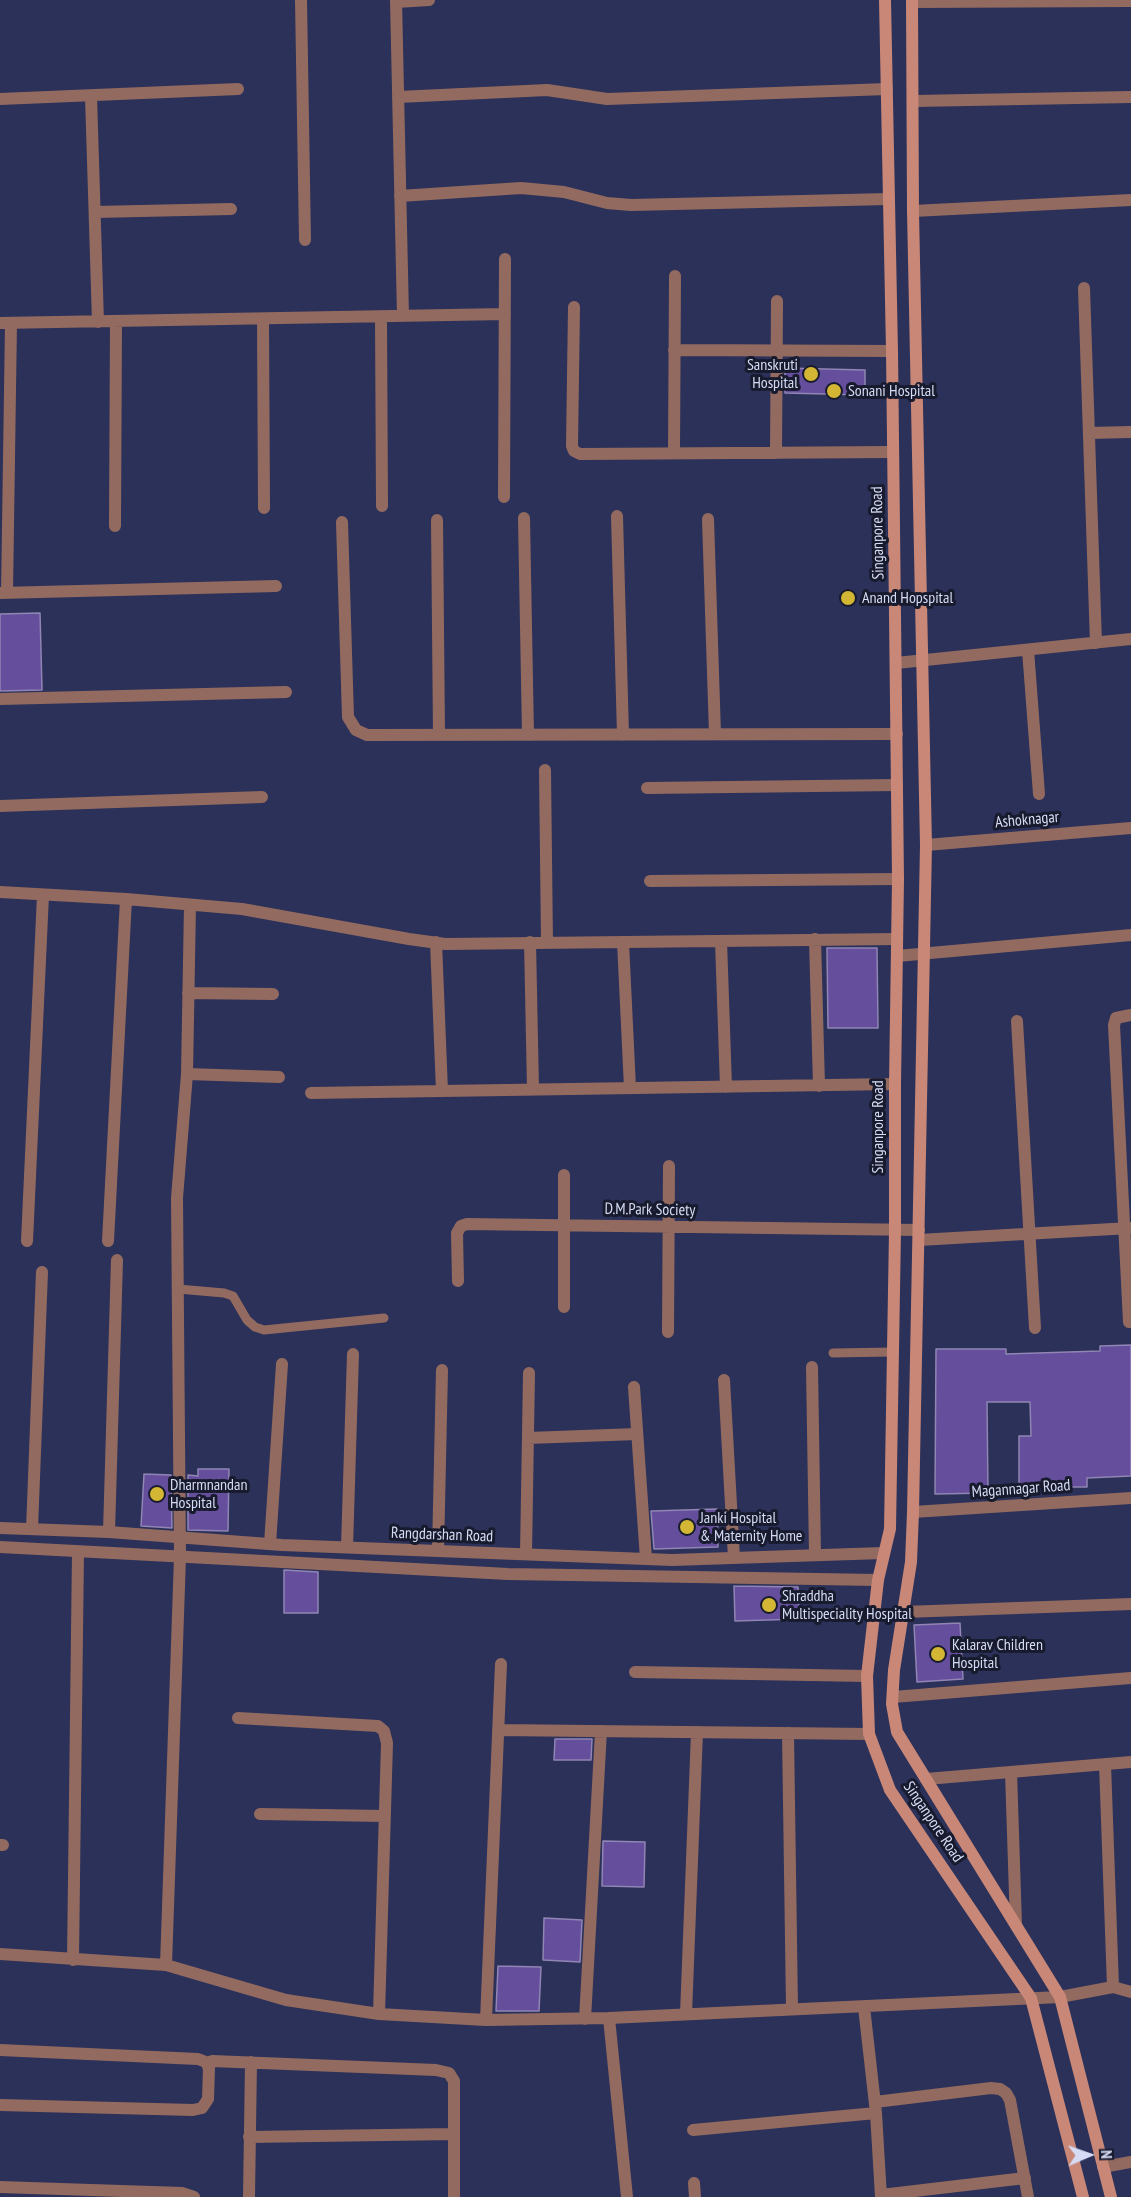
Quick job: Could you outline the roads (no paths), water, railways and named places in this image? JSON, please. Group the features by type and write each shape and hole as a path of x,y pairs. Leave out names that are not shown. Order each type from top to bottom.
{"main road":[{"name":"Singanpore Road","path":"885,0 897,734 895,1231 890,1529 878,1580 867,1676 869,1734 890,1790 1031,1998 1083,2197"},
{"name":"Singanpore Road","path":"912,1 913,211 926,845 925,954 911,1562 894,1671 893,1697 897,1732 1060,1996 1111,2197"}],"street":[{"path":"301,0 305,240"},
{"path":"403,316 396,1 429,0"},
{"path":"912,1 1131,1"},
{"path":"0,99 238,89"},
{"path":"398,98 547,90 607,99 887,89"},
{"path":"91,96 98,322"},
{"path":"914,101 1131,97"},
{"path":"400,196 521,188 564,192 607,203 631,205 888,199"},
{"path":"913,211 1131,200"},
{"path":"95,212 231,209"},
{"path":"504,497 505,259"},
{"path":"674,453 675,276"},
{"path":"1084,288 1096,643"},
{"path":"776,453 777,302"},
{"path":"574,307 572,446 574,451 580,454 893,452"},
{"path":"276,586 3,593 6,323 505,314"},
{"path":"381,317 382,506"},
{"path":"263,319 264,508"},
{"path":"115,526 116,322"},
{"path":"675,350 892,351"},
{"path":"1089,433 1131,432"},
{"path":"617,516 623,735"},
{"path":"524,518 528,735"},
{"path":"708,519 715,734"},
{"path":"437,520 439,735"},
{"path":"342,522 348,717 356,729 367,735 897,734"},
{"path":"896,663 1131,639"},
{"path":"1028,650 1039,794"},
{"path":"0,699 286,692"},
{"path":"545,770 547,942"},
{"path":"647,788 897,785"},
{"path":"0,806 262,796"},
{"name":"Ashoknagar","path":"926,845 1131,831"},
{"path":"650,881 898,879"},
{"path":"0,892 126,899 242,909 436,942 897,939"},
{"path":"27,1240 43,895"},
{"path":"108,1241 126,899"},
{"path":"166,1965 180,1557 177,1198 187,1074 190,905"},
{"path":"897,956 1131,935"},
{"path":"815,939 819,1086"},
{"path":"721,940 726,1087"},
{"path":"436,942 442,1091"},
{"path":"530,942 533,1089"},
{"path":"623,942 630,1088"},
{"path":"188,993 273,994"},
{"path":"1129,1323 1128,1228 1114,1025 1116,1018 1131,1015"},
{"path":"1017,1021 1035,1328"},
{"path":"187,1074 279,1077"},
{"path":"311,1093 895,1084"},
{"path":"668,1332 669,1166"},
{"path":"564,1175 564,1307"},
{"name":"D.M.Park Society","path":"458,1281 457,1233 461,1226 467,1224 895,1231 919,1235 1030,1234 1128,1228"},
{"path":"109,1532 117,1260"},
{"path":"32,1529 42,1272"},
{"path":"347,1547 353,1354"},
{"path":"270,1544 282,1364"},
{"path":"812,1367 815,1555"},
{"path":"438,1551 442,1370"},
{"path":"526,1554 529,1373"},
{"path":"724,1380 734,1558"},
{"path":"634,1387 646,1559"},
{"path":"528,1438 637,1434"},
{"name":"Magannagar Road","path":"913,1512 1131,1498"},
{"name":"Rangdarshan Road","path":"0,1528 109,1532 270,1544 646,1559 883,1553"},
{"path":"0,1546 508,1574 878,1580"},
{"path":"73,1960 78,1552"},
{"path":"904,1612 1131,1604"},
{"path":"486,2020 501,1664"},
{"path":"635,1672 867,1676"},
{"path":"893,1697 1131,1678"},
{"path":"238,1718 378,1726 384,1731 387,1743 379,2014"},
{"path":"498,1730 869,1734"},
{"path":"585,2019 601,1731"},
{"path":"686,2014 697,1732"},
{"path":"788,1733 792,2009"},
{"path":"926,1779 1131,1762"},
{"path":"1106,1764 1113,1987"},
{"path":"1011,1772 1016,1925"},
{"path":"260,1814 384,1816"},
{"path":"0,1954 166,1965 286,2000 379,2014 486,2020 585,2019 864,2007 1060,1996 1113,1987 1131,1992"},
{"path":"864,2007 876,2107 881,2196 1025,2178"},
{"path":"609,2018 627,2197"},
{"path":"0,2050 198,2059 206,2062 209,2068 207,2099 202,2108 193,2110 0,2105"},
{"path":"212,2061 436,2070 449,2073 454,2081 454,2197"},
{"path":"249,2197 251,2062"},
{"path":"693,2130 876,2107 990,2088 1000,2089 1010,2100 1028,2197"},
{"path":"249,2137 454,2134"},
{"path":"1103,2167 1131,2162"},
{"path":"694,2183 695,2197"},
{"path":"0,2187 26,2192 182,2193 194,2197"}],"lane":[{"path":"178,1289 224,1293 233,1296 247,1320 255,1327 264,1330 384,1317"},
{"path":"833,1353 893,1352"}],"place":[{"name":"Sanskruti Hospital","path":"811,374"},
{"name":"Sonani Hospital","path":"834,391"},
{"name":"Anand Hopspital","path":"848,598"},
{"name":"Dharmnandan Hospital","path":"157,1494"},
{"name":"Janki Hospital & Maternity Home","path":"687,1527"},
{"name":"Shraddha Multispeciality Hospital","path":"769,1605"},
{"name":"Kalarav Children Hospital","path":"938,1654"}]}
